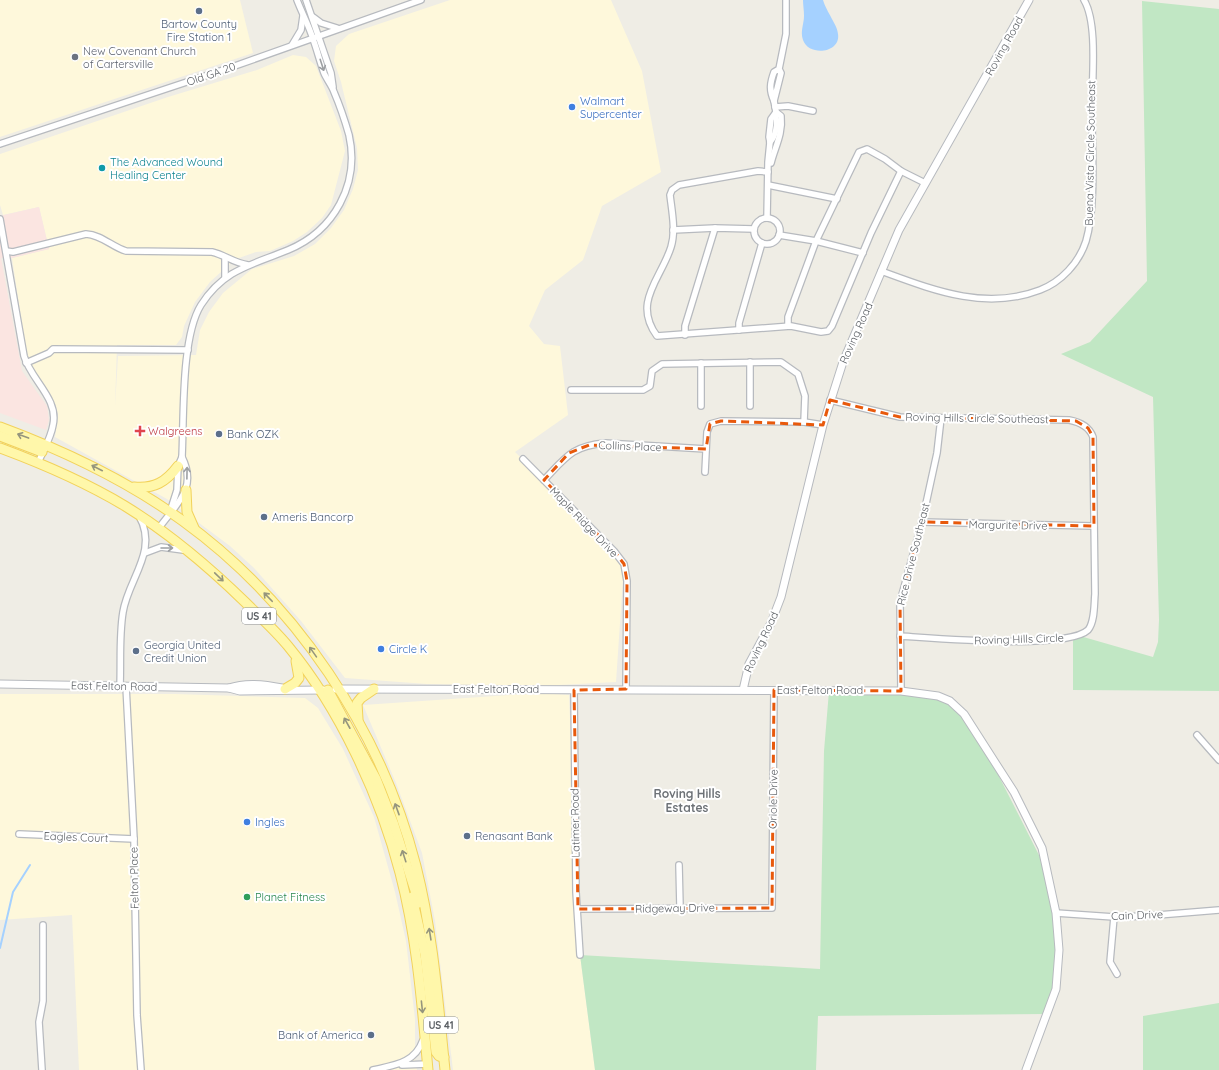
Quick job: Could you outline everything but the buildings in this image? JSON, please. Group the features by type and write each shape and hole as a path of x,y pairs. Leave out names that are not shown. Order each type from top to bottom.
{"main road":[{"name":"US 41","path":"0,427 44,448 91,465 131,487 196,531 238,567 271,600 301,636 338,689 360,726 377,761 399,813 415,866 427,917 436,981 445,1070"},
{"path":"0,436 44,448"},
{"name":"US 41","path":"0,448 85,484 138,514 159,528 212,571 263,620 324,690 370,784 403,882 414,940 428,1067"},
{"path":"131,487 148,488 155,486 166,481 178,466"},
{"path":"186,490 187,512 196,531"},
{"path":"285,689 295,683 299,678 295,656"},
{"path":"360,726 357,703 361,698 374,689"},
{"path":"324,690 376,779 396,831 422,915 427,917"},
{"path":"403,882 412,898 424,946 436,1052 438,1056 444,1056"},
{"path":"428,1067 434,1066 436,1070"}],"street":[{"path":"297,0 302,14 315,37"},
{"path":"170,512 177,490 178,466 182,457 188,350 191,331 200,306 214,287 225,277 248,265 287,251 304,242 326,225 340,206 349,179 351,154 349,134 334,91 325,75 306,0"},
{"name":"Old GA 20","path":"0,144 421,0"},
{"path":"768,218 768,170 770,142 774,138 777,119 774,101 770,92 770,84 774,72 779,69 786,34 786,0"},
{"name":"Roving Road","path":"743,690 749,664 771,623 781,597 823,425 843,362 892,244 1029,0"},
{"name":"Buena Vista Circle Southeast","path":"881,271 954,296 996,300 1019,297 1046,288 1069,270 1084,246 1089,229 1090,212 1092,158 1092,22 1084,0"},
{"path":"292,45 301,30 302,14"},
{"path":"311,15 321,23 339,29"},
{"path":"775,112 788,106 813,111"},
{"path":"768,170 778,145 781,130 781,116 775,112"},
{"path":"788,326 788,317 816,241 859,152 867,150 885,159 901,171 925,183"},
{"path":"768,170 679,186 672,190 670,195 673,230 669,252 650,289 647,301 648,318 651,328 657,336 788,326 821,332 828,331 832,326 863,252 901,171"},
{"path":"768,185 837,199"},
{"path":"768,218 758,222 754,229 756,237 762,243 771,243 779,235"},
{"path":"768,218 777,223 779,235"},
{"path":"0,219 26,363 31,374 54,408 53,426 38,463"},
{"path":"673,230 715,228 754,229"},
{"path":"685,334 685,326 715,228"},
{"path":"6,251 13,252 86,234 96,236 126,251 206,251 218,253 235,262 248,265"},
{"path":"779,235 816,241 863,252"},
{"path":"739,330 739,322 762,243"},
{"path":"225,258 225,277"},
{"path":"26,363 53,350 188,350"},
{"path":"750,362 750,406"},
{"path":"571,390 643,390 650,386 652,371 662,364 781,362 798,374 805,396 804,422"},
{"path":"701,363 701,406"},
{"name":"Roving Hills Circle Southeast","path":"830,400 900,417 1060,419 1076,421 1088,428 1092,433 1095,445 1095,462"},
{"name":"Rice Drive Southeast","path":"901,690 900,602 922,522 937,453 941,418"},
{"path":"705,472 707,432 710,424 721,421 804,422 823,425"},
{"name":"Collins Place","path":"544,480 569,453 589,445 605,444 706,449"},
{"path":"159,528 170,512 182,500 186,490 187,466 182,457"},
{"name":"Maple Ridge Drive","path":"523,459 597,532 624,564 627,581 626,689"},
{"name":"Roving Hills Circle","path":"900,636 993,642 1066,638 1081,634 1091,625 1094,613 1095,462"},
{"path":"138,514 143,525 146,538 145,553 161,547 170,547 189,551"},
{"name":"Margurite Drive","path":"922,522 1094,526"},
{"name":"Felton Place","path":"140,1070 137,1015 134,839 123,686 123,613 145,553"},
{"name":"East Felton Road","path":"0,684 229,688 239,684 267,685 285,689 324,690 901,690 938,696 950,701 964,714 1014,792 1042,848 1056,913 1059,950 1056,989 1026,1070"},
{"name":"Latimer Road","path":"574,690 574,812 580,955"},
{"name":"Oriole Drive","path":"772,908 774,690"},
{"path":"1197,735 1219,760"},
{"name":"Eagles Court","path":"19,834 134,839"},
{"path":"679,865 680,907"},
{"name":"Ridgeway Drive","path":"578,909 680,907 772,908"},
{"name":"Cain Drive","path":"1056,913 1114,917 1219,910"},
{"path":"1114,917 1110,962 1117,974"},
{"path":"42,1070 39,1022 43,1001 43,925"},
{"path":"373,1070 407,1061 416,1055 425,1036"},
{"path":"395,1065 428,1067"}],"highlighted area":[{"path":"830,400 900,417 1076,421 1088,428 1093,437 1094,526 922,522 900,602 901,691 774,690 772,908 578,909 574,690 626,689 627,581 624,564 614,551 544,480 569,453 589,445 706,449 710,424 721,421 823,425"}],"shaded area":[{"path":"0,0 240,0 253,53 0,137"},
{"path":"450,0 611,0 642,71 661,172 602,206 583,260 545,290 529,326 544,344 560,346 568,415 515,452 544,480 624,564 616,682 540,686 427,684 345,678 301,621 254,568 230,546 167,499 55,437 58,415 56,406 34,373 26,351 12,258 49,249 39,207 3,215 0,205 0,154 168,97 257,70 293,55 306,57 316,66 341,131 345,151 331,205 322,218 307,232 293,241 270,251 256,252 236,259 222,271 210,282 195,302 184,326 182,337 176,345 117,345 115,407 118,356 196,355 200,330 209,312 223,293 252,269 294,256 315,244 331,228 344,210 353,189 358,170 357,148 341,82 334,61 336,46 349,34"},
{"path":"39,207 49,249 12,258 1,258 22,371 47,406 49,420 46,430 0,413 0,216"},
{"path":"538,693 569,695 580,955 595,1070 453,1070 435,921 422,853 396,783 363,705"},
{"path":"0,694 174,694 305,698 318,708 343,749 374,817 395,892 406,941 415,1019 415,1060 417,1070 79,1070 72,915 0,920"}],"green space":[{"path":"1142,1 1219,9 1219,691 1073,690 1073,634 1153,657 1158,642 1159,620 1153,397 1061,354 1090,342 1147,281"},
{"path":"829,691 901,691 944,698 958,708 977,733 1046,869 1056,913 1054,985 1046,1014 818,1016 816,1070 595,1070 580,955 820,969 824,751"},
{"path":"1219,1003 1219,1070 1143,1070 1143,1016"}],"water":[{"path":"803,0 823,0 838,34 838,40 830,49 818,51 811,49 803,40"}],"waterway":[{"path":"0,948 13,892 30,865"}],"place":[{"name":"Bartow County Fire Station 1","path":"199,11"},
{"name":"New Covenant Church of Cartersville","path":"75,57"},
{"name":"Walmart Supercenter","path":"572,107"},
{"name":"The Advanced Wound Healing Center","path":"102,168"},
{"name":"Walgreens","path":"140,431"},
{"name":"Bank OZK","path":"219,434"},
{"name":"Ameris Bancorp","path":"264,517"},
{"name":"Circle K","path":"381,649"},
{"name":"Georgia United Credit Union","path":"136,651"},
{"name":"Ingles","path":"247,822"},
{"name":"Renasant Bank","path":"467,836"},
{"name":"Planet Fitness","path":"247,897"},
{"name":"Bank of America","path":"371,1035"}],"district":[{"name":"Roving Hills Estates","path":"687,800"}]}
